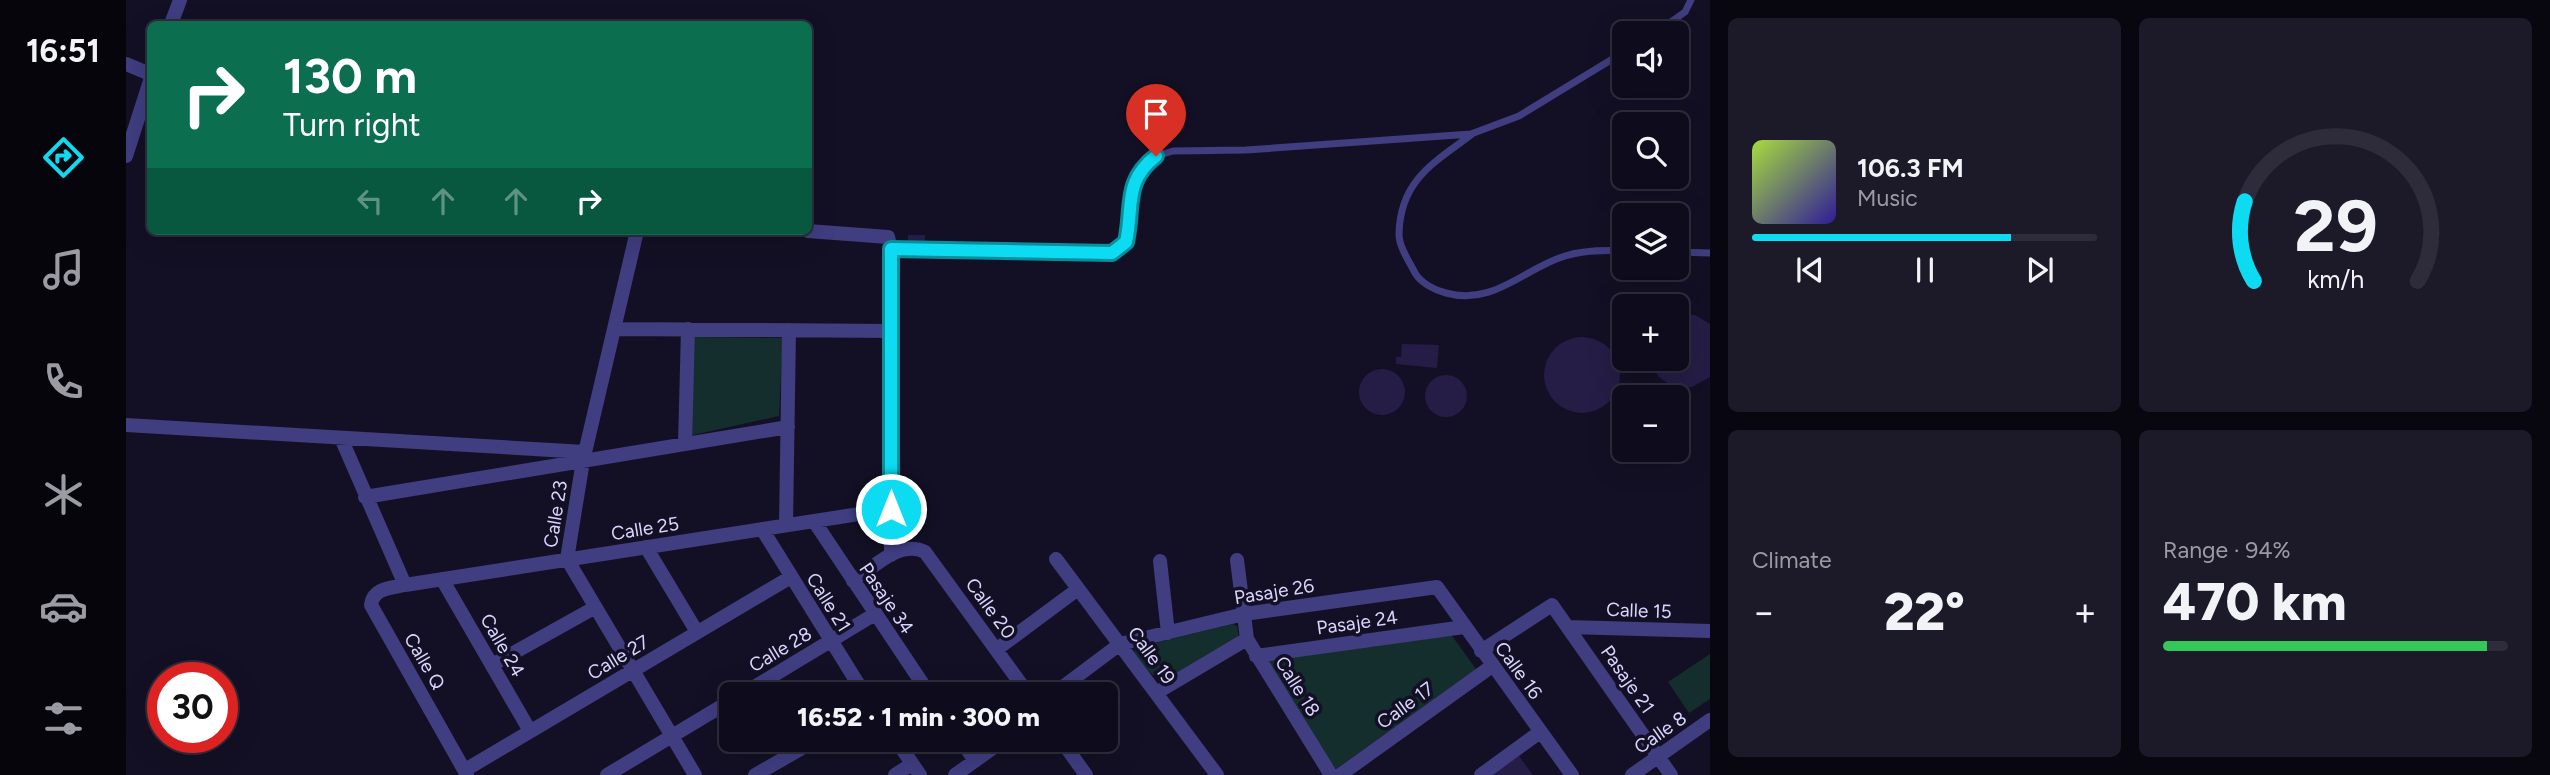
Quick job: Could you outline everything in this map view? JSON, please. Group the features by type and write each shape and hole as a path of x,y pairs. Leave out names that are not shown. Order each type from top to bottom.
{"street":[{"path":"172,21 180,0"},
{"path":"126,64 147,73"},
{"path":"126,156 147,90"},
{"path":"812,231 888,237 891,249 891,555 853,581"},
{"name":"Calle 23","path":"636,235 584,457 567,559 695,775"},
{"path":"615,329 891,331"},
{"path":"685,444 688,329"},
{"path":"786,525 789,330"},
{"path":"126,425 584,457"},
{"path":"365,497 584,457 788,427"},
{"path":"341,438 405,584"},
{"name":"Calle 25","path":"405,584 891,509"},
{"name":"Pasaje 34","path":"814,521 921,682"},
{"name":"Calle 21","path":"762,529 857,682"},
{"path":"646,547 696,632"},
{"name":"Calle 20","path":"891,555 905,547 917,547 925,552 1020,682"},
{"name":"Calle 19","path":"1056,559 1217,775"},
{"name":"Calle 18","path":"1237,560 1247,639 1255,656 1331,775"},
{"path":"1160,561 1168,633"},
{"name":"Calle 27","path":"466,772 530,731 791,577"},
{"name":"Calle 24","path":"442,579 530,731"},
{"name":"Calle Q","path":"405,584 376,592 371,605 466,772"},
{"name":"Pasaje 26","path":"1120,644 1244,614 1437,587"},
{"name":"Calle 16","path":"1437,587 1572,775"},
{"path":"998,649 1078,589"},
{"name":"Pasaje 21","path":"1481,651 1552,605 1671,775"},
{"path":"492,665 594,608"},
{"name":"Calle 28","path":"763,682 875,614"},
{"name":"Pasaje 24","path":"1255,656 1464,627"},
{"name":"Calle 15","path":"1568,627 1710,631"},
{"path":"1156,693 1247,639"},
{"path":"1069,682 1120,644"},
{"name":"Calle 17","path":"1340,775 1492,666"},
{"path":"607,775 719,709"},
{"name":"Calle 8","path":"1632,775 1710,720"},
{"path":"1481,775 1540,732"},
{"path":"755,775 795,752"},
{"path":"895,775 916,770 904,752"},
{"path":"969,752 975,761"},
{"path":"956,775 987,752"},
{"path":"1070,752 1086,775"}],"lane":[{"path":"1672,21 1685,12 1691,0"},
{"path":"891,249 1112,253 1126,242 1137,173 1156,156 1172,151 1246,150 1471,134 1519,116 1612,59"},
{"path":"1471,134 1412,183 1401,207 1399,237 1419,278 1437,291 1459,297 1484,295 1564,256 1612,251"},
{"path":"1689,252 1710,253"}],"green space":[{"path":"686,337 783,338 779,416 684,437"},
{"path":"1233,624 1237,626 1239,638 1167,682 1153,675 1135,653 1134,648"},
{"path":"1450,633 1476,669 1336,769 1259,662"},
{"path":"1710,654 1710,699 1689,713 1668,682"}],"building":[{"path":"908,235 925,235 925,243 908,243"},
{"path":"1689,315 1710,324 1710,377 1689,387 1669,384 1656,371 1689,371"},
{"path":"1582,337 1596,340 1609,348 1612,352 1612,371 1619,371 1618,385 1612,385 1612,398 1609,402 1596,410 1582,413 1568,410 1555,402 1547,389 1544,375 1547,361 1555,348 1568,340"},
{"path":"1402,344 1439,345 1437,368 1396,364 1396,357 1401,357"},
{"path":"1382,369 1398,376 1405,392 1398,408 1382,415 1366,408 1359,392 1366,376"},
{"path":"1446,375 1461,381 1467,396 1461,411 1446,417 1431,411 1425,396 1431,381"},
{"path":"1519,756 1533,775 1492,775"}],"route":[{"path":"891,509 891,249 1112,253 1126,242 1137,173 1156,156"}]}
